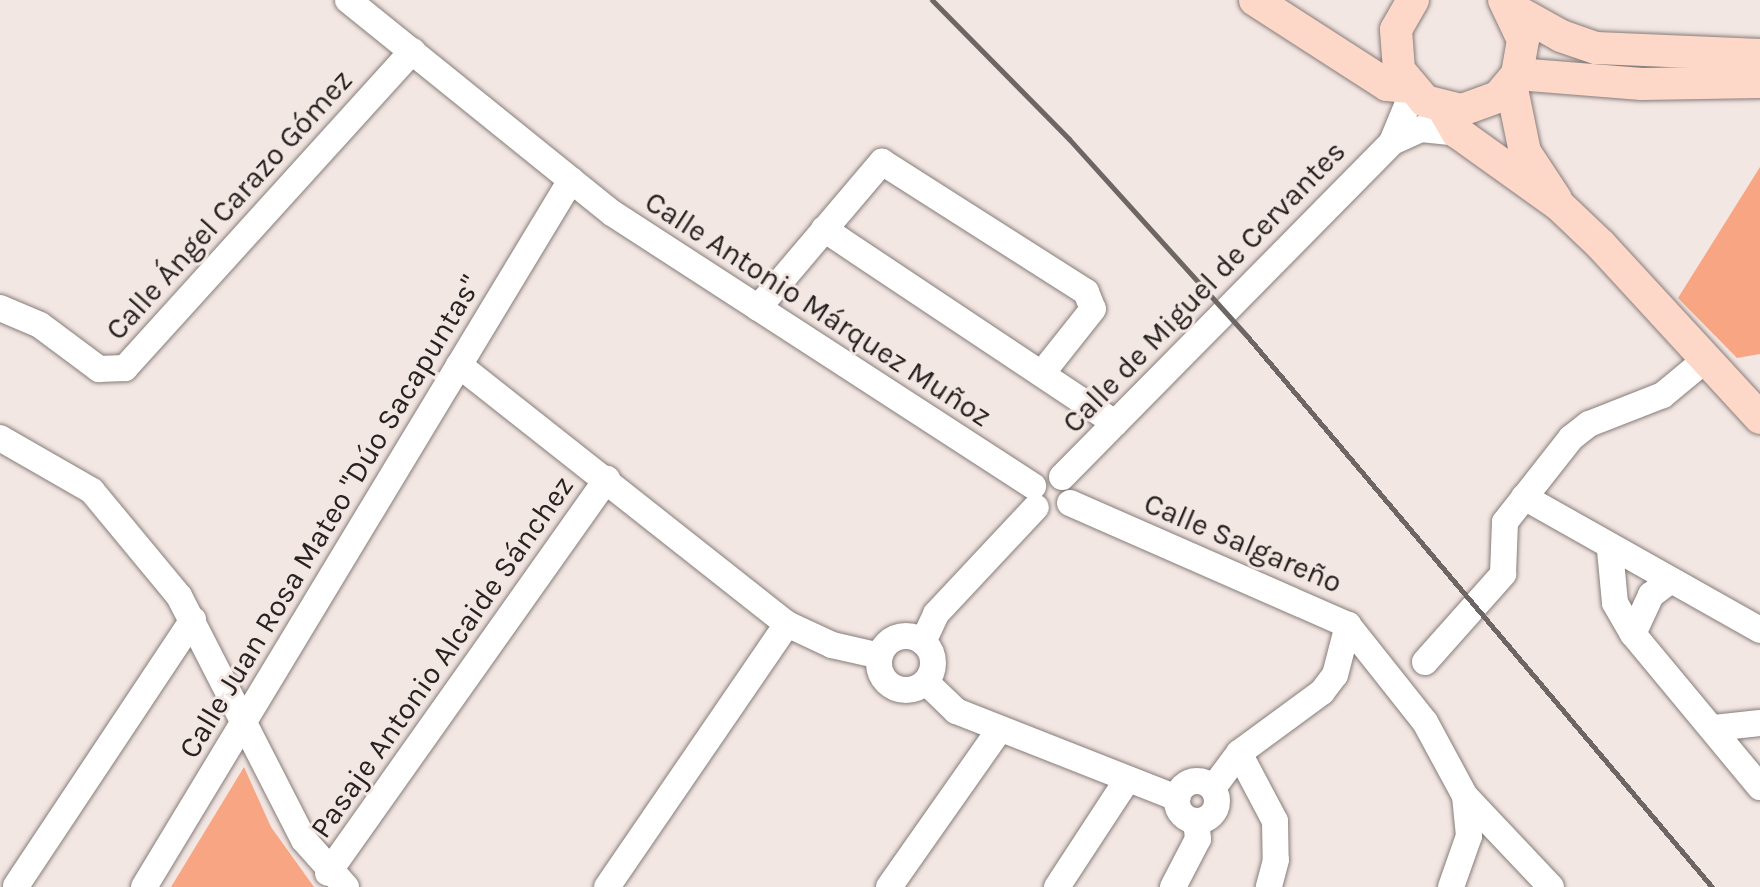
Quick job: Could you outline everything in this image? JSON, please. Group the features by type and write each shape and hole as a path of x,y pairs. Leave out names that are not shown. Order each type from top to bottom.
{"main road":[{"path":"1255,0 1430,109 1559,205 1760,418"},
{"path":"1413,0 1396,30 1395,50 1430,109"},
{"path":"1508,3 1523,40 1514,79 1525,152 1559,205"},
{"path":"1508,3 1561,36 1596,48 1760,55"},
{"path":"1430,109 1481,106 1514,79 1642,84 1760,82"}],"street":[{"name":"Calle Antonio Márquez Muñoz","path":"348,0 612,213 1035,496"},
{"name":"Calle Ángel Carazo Gómez","path":"0,308 40,325 99,369 125,368 412,51"},
{"path":"1392,142 1430,109"},
{"path":"1392,142 1430,109"},
{"name":"Calle de Miguel de Cervantes","path":"1062,477 1392,142"},
{"path":"758,308 882,162 1086,292 1093,309 1043,372"},
{"name":"Calle Juan Rosa Mateo \"Dúo Sacapuntas\"","path":"144,887 571,180"},
{"path":"824,229 1043,372 1115,423"},
{"path":"1425,662 1503,574 1505,522 1571,438 1589,424 1663,395 1705,360"},
{"path":"459,365 787,624 832,645 880,656"},
{"path":"0,439 92,491 193,620 246,718 304,840 337,880"},
{"path":"923,642 897,637 880,656 882,674 894,687 911,690 926,682 933,665 923,642 936,614 1035,496 1042,476 1062,477 1069,486 1070,503 1054,514 1035,496"},
{"name":"Pasaje Antonio Alcaide Sánchez","path":"337,880 607,479"},
{"path":"1524,497 1610,550 1760,630"},
{"name":"Calle Salgareño","path":"1070,503 1348,625 1425,722 1465,796 1551,887"},
{"path":"1610,550 1615,603 1633,634 1760,787"},
{"path":"1633,634 1651,595 1668,582"},
{"path":"0,876 16,887 193,620"},
{"path":"607,887 787,624"},
{"path":"926,682 956,711 1177,798 1184,816 1196,821 1208,817 1216,807 1213,788 1239,753 1322,692 1335,675 1348,625"},
{"path":"1714,728 1760,723"},
{"path":"889,887 1000,729"},
{"path":"1239,753 1275,821 1276,860 1269,887"},
{"path":"1057,887 1127,780"},
{"path":"1177,798 1188,782 1201,781 1213,788"},
{"path":"1451,887 1465,855 1465,796"},
{"path":"1173,887 1198,839 1196,821"},
{"path":"1465,855 1513,846"}],"shaded area":[{"path":"1760,167 1760,354 1737,358 1678,298"},
{"path":"244,767 271,827 314,887 171,887"}],"railway":[{"path":"932,0 1069,139 1247,336 1712,887"}]}
